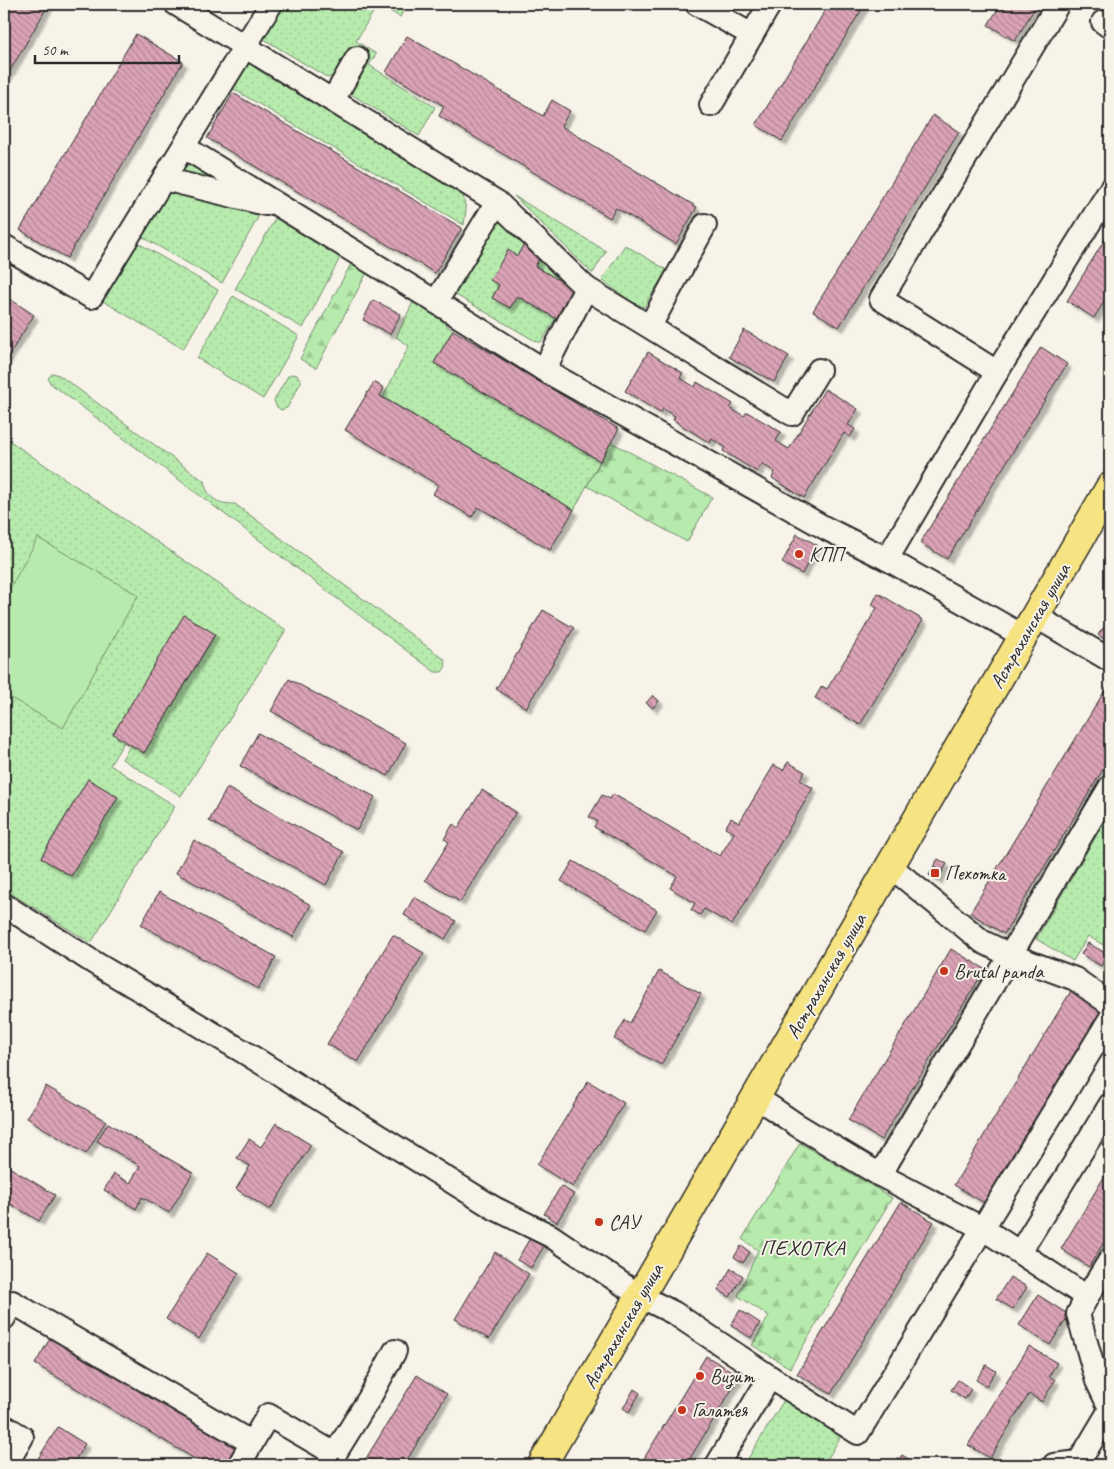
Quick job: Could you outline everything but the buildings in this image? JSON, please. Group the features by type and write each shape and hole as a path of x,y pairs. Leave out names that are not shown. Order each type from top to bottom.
{"main road":[{"name":"Астраханская улица","path":"542,1465 1110,487"}],"lane":[{"path":"176,4 497,202 586,288 792,414 819,370"},
{"path":"4,246 91,297 271,4"},
{"path":"697,4 752,35"},
{"path":"710,105 770,4"},
{"path":"997,372 881,299 1058,4"},
{"path":"333,100 357,58"},
{"path":"184,147 544,370 828,529 1029,626 1110,660"},
{"path":"164,179 286,209"},
{"path":"887,559 997,372 1110,190"},
{"path":"436,302 497,202"},
{"path":"650,326 705,224"},
{"path":"544,370 586,288"},
{"path":"880,1175 1110,787"},
{"path":"890,866 983,942 1010,955 1075,979 1110,1004"},
{"path":"4,905 93,962 252,1057 494,1208 551,1236 640,1296 674,1313 858,1433 1110,1019"},
{"path":"756,1097 797,1125 880,1175 982,1228 1087,1297"},
{"path":"1020,1252 1110,1104"},
{"path":"1054,1465 1080,1464 1110,1409 1097,1381 1078,1314 1110,1260"},
{"path":"4,1318 12,1302 252,1443"},
{"path":"239,1465 268,1415 332,1460 395,1351"},
{"path":"717,1465 770,1377"},
{"path":"4,1426 22,1437 6,1465"}],"green space":[{"path":"278,4 378,4 356,41 376,54 369,65 435,107 419,136 346,91 362,57 349,50 335,75 328,78 259,36"},
{"path":"378,4 407,4 400,17"},
{"path":"248,58 462,191 466,210 464,225 230,87"},
{"path":"183,159 217,179 209,181 176,171"},
{"path":"170,184 262,210 222,283 139,235"},
{"path":"514,196 606,251 593,273 592,273"},
{"path":"276,217 341,256 303,328 235,289"},
{"path":"497,217 551,255 574,285 572,289 535,266 542,254 524,244 517,256 508,251 491,280 499,285 492,298 510,308 517,296 556,318 541,342 537,342 456,295 453,289"},
{"path":"133,240 218,290 183,349 98,298"},
{"path":"625,245 667,270 644,307 630,301 602,280"},
{"path":"353,260 369,269 316,368 300,359"},
{"path":"233,296 299,336 263,399 197,358"},
{"path":"416,296 430,304 447,326 453,330 434,363 600,461 574,510 383,397 409,346 396,337"},
{"path":"53,373 59,375 204,481 208,492 214,499 223,503 235,504 444,659 446,666 442,672 435,672 50,383 48,378"},
{"path":"292,374 297,375 301,382 287,408 281,410 276,406 274,400 288,376"},
{"path":"4,437 286,630 181,796 122,759 130,746 124,742 110,765 175,806 91,943 4,889","holes":["185,616 215,635 144,753 113,734","88,779 118,797 71,875 41,857"]},
{"path":"611,442 712,497 687,542 587,486"},
{"path":"38,538 138,595 63,728 4,694 4,599"},
{"path":"1110,812 1110,949 1088,936 1073,961 1036,939"},
{"path":"800,1143 892,1198 790,1368 752,1345 769,1316 738,1296 758,1250 742,1239"},
{"path":"784,1400 841,1436 824,1465 744,1465"}],"place":[{"name":"КПП","path":"799,554"},
{"name":"Пехотка","path":"935,873"},
{"name":"Brutal panda","path":"944,971"},
{"name":"САУ","path":"599,1222"},
{"name":"Визит","path":"700,1376"},
{"name":"Галатея","path":"682,1410"}],"district":[{"name":"ПЕХОТКА","path":"803,1248"}]}
